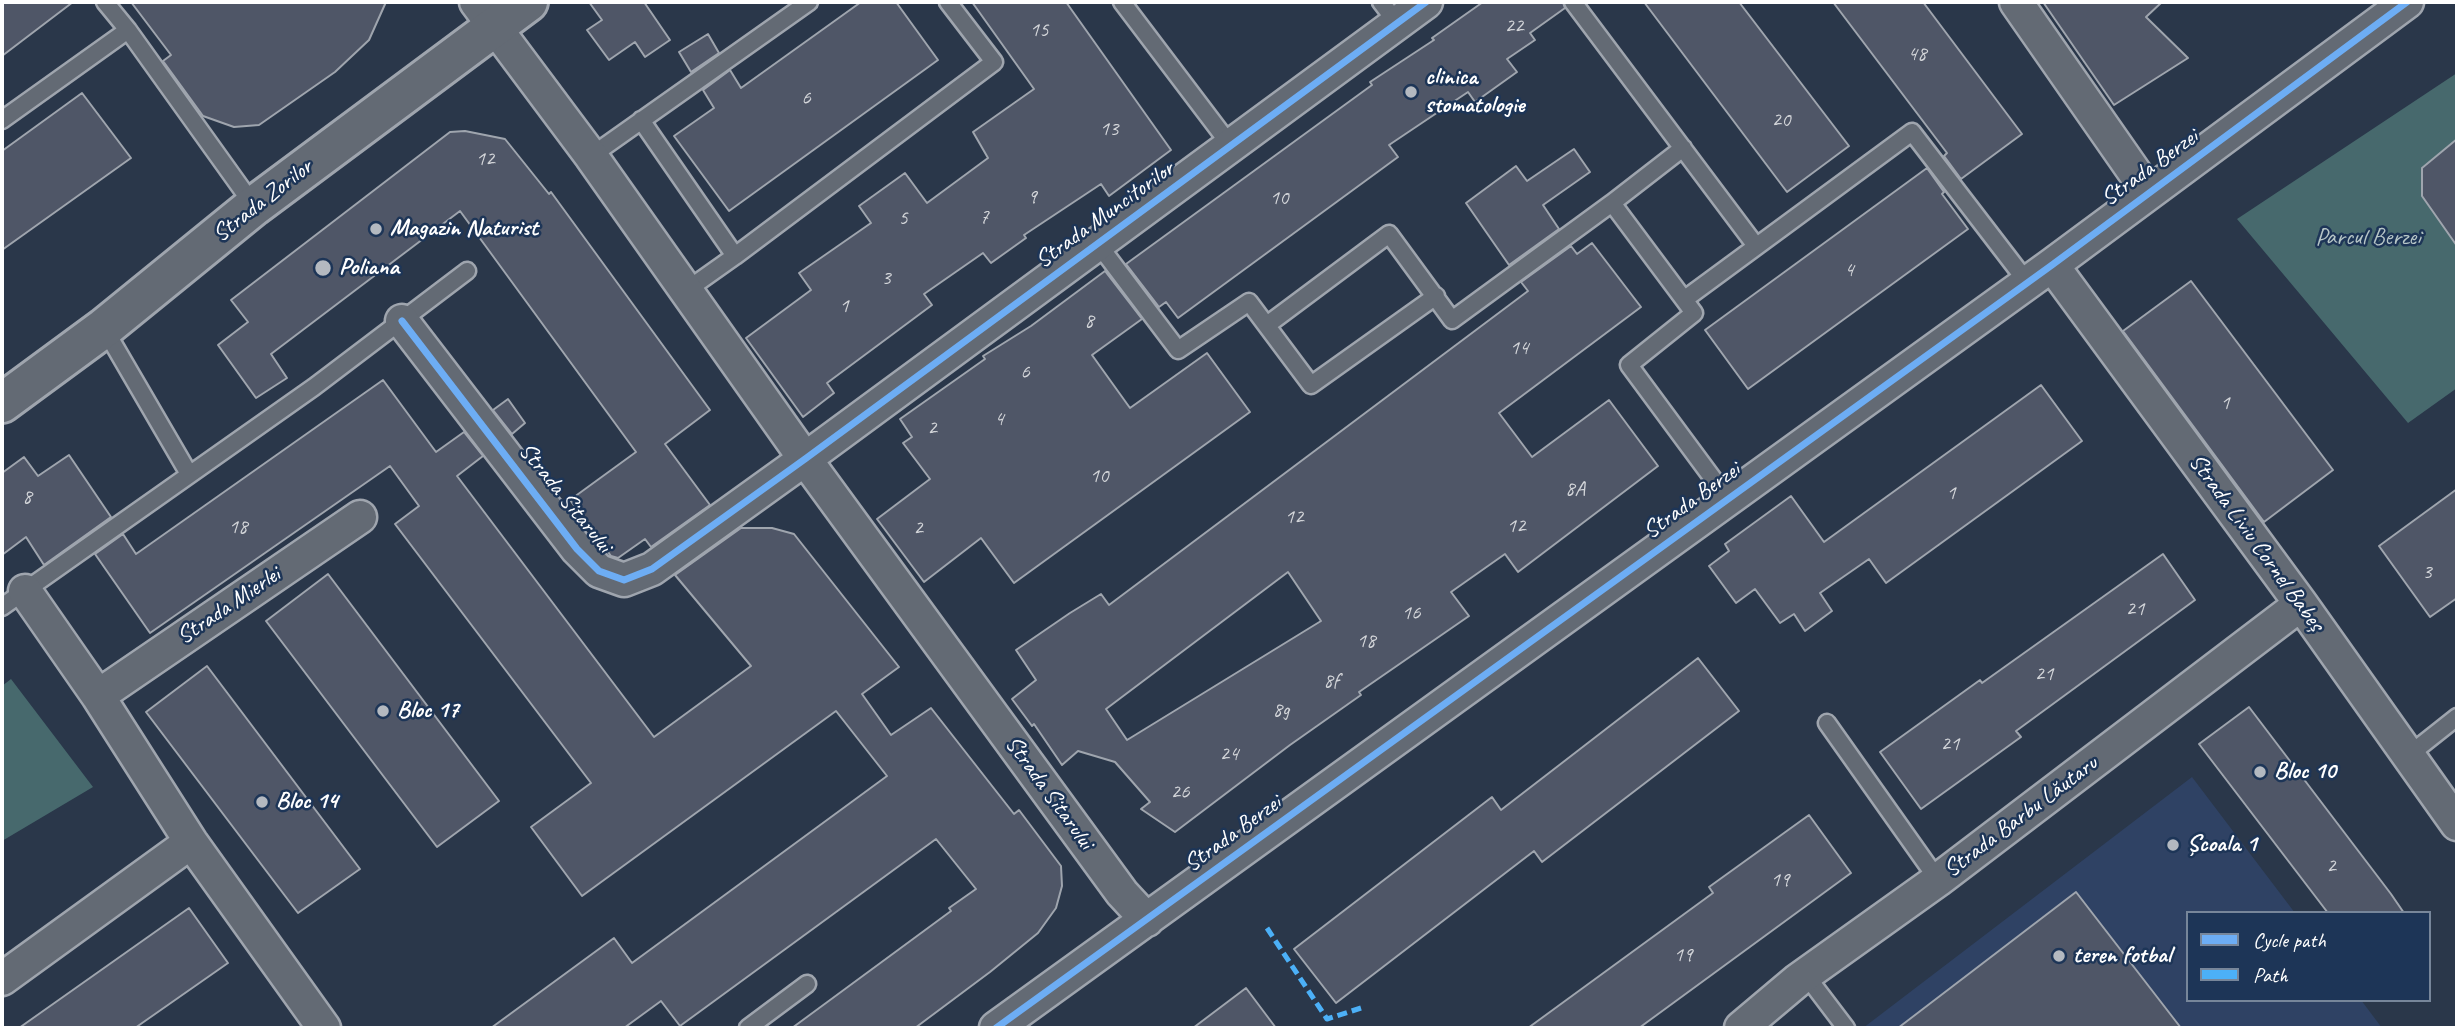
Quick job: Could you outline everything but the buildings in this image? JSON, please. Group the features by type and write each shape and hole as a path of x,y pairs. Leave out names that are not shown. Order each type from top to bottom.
{"street":[{"name":"Strada Zorilor","path":"2,403 104,328 485,14 528,2"},
{"name":"Strada Muncitorilor","path":"806,459 1231,146 1389,13 1426,2"},
{"path":"2016,2 2149,192"},
{"name":"Strada Berzei","path":"996,1028 2039,273 2407,2"},
{"name":"Strada Sitarului","path":"485,14 591,156 806,459 1122,893 1147,920"},
{"name":"Strada Liviu Cornel Babeș","path":"2039,273 2301,604 2457,824"},
{"name":"Strada Sitarului","path":"402,321 577,549 599,571 624,580 652,569 806,459"},
{"name":"Strada Mierlei","path":"97,696 360,517"},
{"path":"13,599 97,696 191,842 324,1028"},
{"name":"Strada Barbu Lăutaru","path":"1741,1028 1805,974 1938,880 2301,604"},
{"path":"2,979 191,842"}],"lane":[{"path":"105,2 254,206"},
{"path":"591,156 809,2"},
{"path":"687,290 994,62 948,2"},
{"path":"1122,2 1231,146"},
{"path":"1573,2 1756,246"},
{"path":"3,116 128,30"},
{"path":"641,120 735,256"},
{"path":"1685,299 1912,132 2039,273"},
{"path":"1267,325 1389,234 1452,320 1683,148"},
{"path":"1612,203 1694,313 1629,365 1728,499"},
{"path":"1098,244 1178,350 1250,302 1311,385 1436,296"},
{"path":"13,599 71,561 314,387 467,271"},
{"path":"104,328 189,474"},
{"path":"2409,755 2457,717"},
{"path":"1827,723 1938,880"},
{"path":"1805,974 1846,1028"},
{"path":"748,1028 807,985"}],"shaded area":[{"name":"Școala 1","path":"2192,777 2293,911 2186,911 2186,1002 2362,1002 2382,1028 1863,1028"}],"green space":[{"name":"Parcul Berzei","path":"2457,73 2457,388 2408,423 2237,219"},
{"path":"11,679 93,787 2,841 2,686"}],"marked path":[{"path":"1267,928 1327,1019 1361,1008"}],"cycle path":[{"path":"402,321 577,549 599,571 624,580 652,569 805,459 1426,2"},
{"path":"996,1028 2052,265 2407,2"}],"place":[{"name":"clinica stomatologie","path":"1411,92"},
{"name":"Magazin Naturist","path":"376,229"},
{"name":"Poliana","path":"323,268"},
{"name":"Bloc 17","path":"383,711"},
{"name":"Bloc 10","path":"2260,772"},
{"name":"Bloc 14","path":"262,802"},
{"name":"Școala 1","path":"2173,845"},
{"name":"teren fotbal","path":"2059,956"}]}
